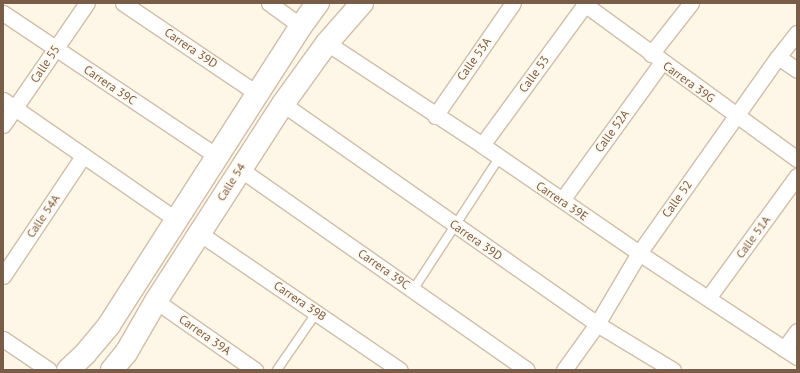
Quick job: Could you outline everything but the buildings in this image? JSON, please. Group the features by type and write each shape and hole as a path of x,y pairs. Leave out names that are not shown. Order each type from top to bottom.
{"main road":[{"name":"Calle 54","path":"68,370 85,354 109,325 318,3"},
{"name":"Calle 54","path":"112,370 124,361 156,301 283,104 327,43 362,3"}],"street":[{"name":"Calle 55","path":"3,126 9,104 56,48 87,3"},
{"name":"Carrera 39D","path":"123,3 258,94"},
{"path":"269,3 302,26"},
{"name":"Calle 53A","path":"435,116 513,3"},
{"name":"Calle 52A","path":"562,200 657,58 691,3"},
{"name":"Carrera 39G","path":"585,4 797,160"},
{"name":"Calle 53","path":"482,145 585,4"},
{"name":"Carrera 39C","path":"3,13 218,157"},
{"name":"Calle 52","path":"564,370 596,324 639,253 778,57 797,33"},
{"name":"Carrera 39E","path":"327,43 435,116 482,145 639,253 797,357"},
{"path":"778,57 797,70"},
{"path":"9,104 177,220"},
{"name":"Carrera 39D","path":"283,104 596,324 673,370"},
{"name":"Calle 54A","path":"3,276 83,156"},
{"name":"Carrera 39C","path":"240,169 527,370"},
{"name":"Calle 51A","path":"708,298 797,176"},
{"name":"Carrera 39B","path":"200,233 400,370"},
{"name":"Carrera 39A","path":"156,301 254,370"},
{"path":"784,349 797,331"},
{"path":"3,339 49,370"}],"lane":[{"path":"413,290 499,158"},
{"path":"277,370 317,312"}]}
